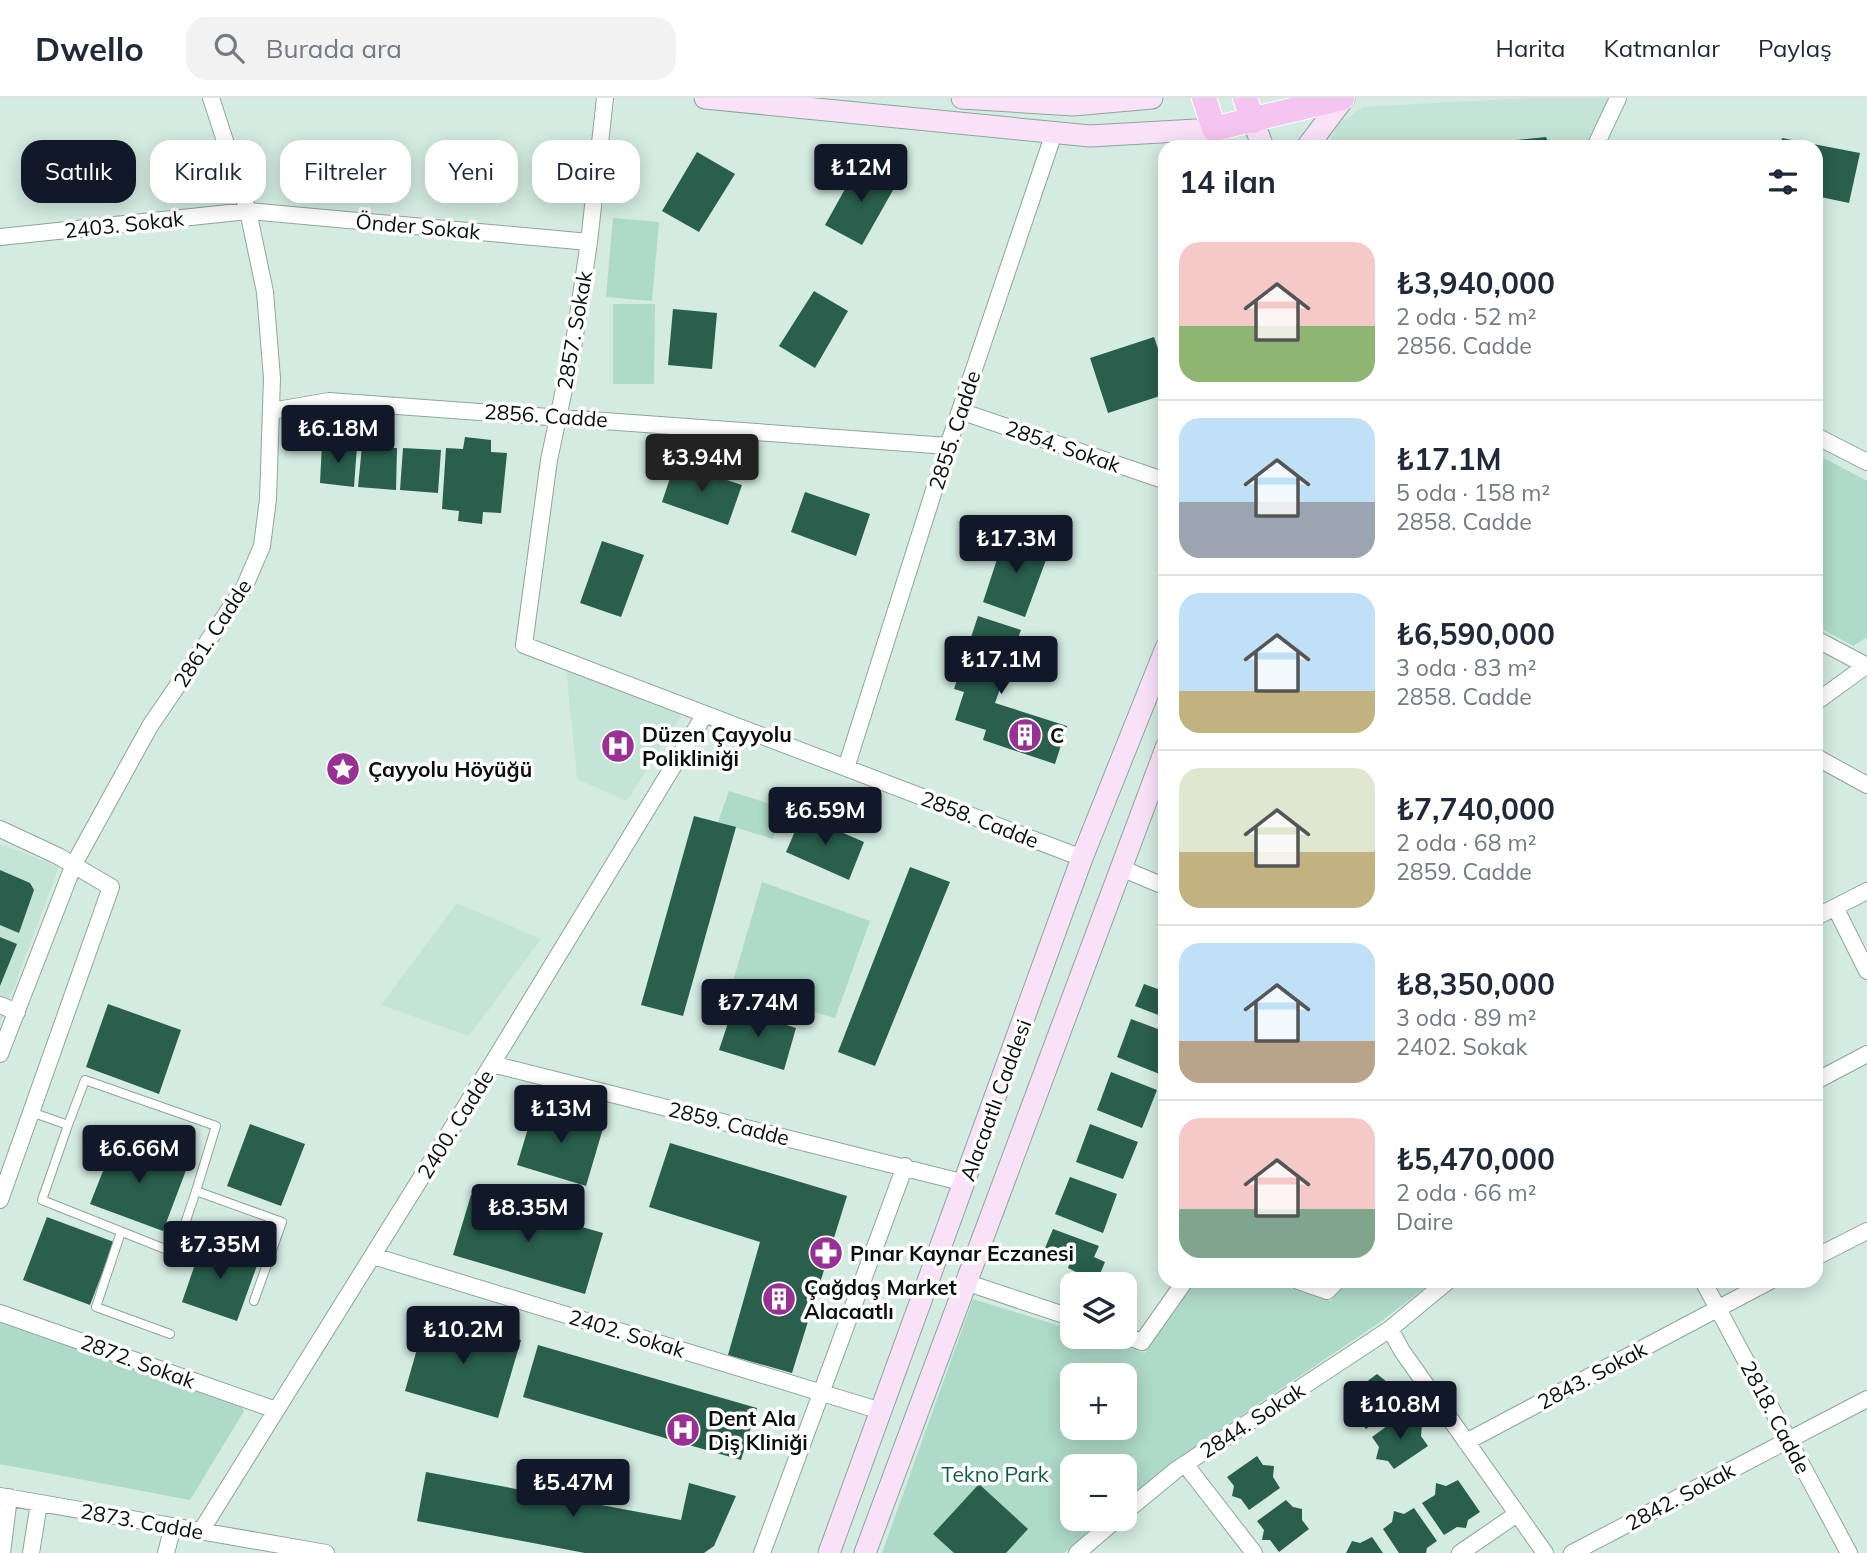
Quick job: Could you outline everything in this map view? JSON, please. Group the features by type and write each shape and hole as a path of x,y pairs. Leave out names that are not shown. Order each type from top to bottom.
{"main road":[{"path":"705,98 1054,133 1217,138 1253,121 1343,98"},
{"path":"962,98 1080,101 1152,98"},
{"path":"1204,98 1217,138"},
{"path":"1244,98 1261,140"},
{"path":"1312,140 1343,98"},
{"name":"Alacaatlı Caddesi","path":"829,1553 1082,858 1158,668"},
{"name":"Alacaatlı Caddesi","path":"865,1553 1158,769"}],"street":[{"name":"2861. Cadde","path":"0,1054 74,864 150,726 244,588 262,546 268,499 272,378 265,292 248,211 211,98"},
{"name":"2857. Sokak","path":"524,645 547,471 589,242 605,98"},
{"path":"1597,140 1618,98"},
{"name":"2855. Cadde","path":"846,768 948,446 1054,133"},
{"name":"2403. Sokak","path":"0,237 248,211"},
{"name":"Önder Sokak","path":"248,211 589,242"},
{"name":"2856. Cadde","path":"271,411 329,401 948,446"},
{"name":"2854. Sokak","path":"960,411 1158,478"},
{"path":"1823,440 1867,462"},
{"path":"1823,643 1867,666 1823,697"},
{"name":"2858. Cadde","path":"524,645 1082,858"},
{"name":"2400. Cadde","path":"201,1531 492,1064 705,714"},
{"path":"1823,761 1867,785"},
{"path":"0,829 74,864 111,887 0,1199"},
{"path":"1121,868 1158,884"},
{"path":"1823,914 1867,891"},
{"path":"1836,909 1867,971"},
{"path":"0,1005 16,1012"},
{"path":"1823,1077 1867,1055"},
{"name":"2859. Cadde","path":"492,1064 965,1183"},
{"path":"762,1553 905,1166"},
{"path":"1823,1253 1867,1231"},
{"name":"2402. Sokak","path":"373,1255 881,1411"},
{"path":"965,1282 1060,1314"},
{"path":"1137,1340 1142,1342 1180,1288"},
{"name":"2844. Sokak","path":"1137,1502 1185,1464 1390,1329 1440,1288"},
{"name":"2818. Cadde","path":"1707,1288 1849,1553"},
{"name":"2843. Sokak","path":"1466,1442 1756,1288"},
{"name":"2872. Sokak","path":"0,1313 276,1410"},
{"path":"1390,1329 1545,1553"},
{"name":"2842. Sokak","path":"1572,1553 1867,1399"},
{"path":"1185,1464 1254,1553"},
{"path":"2,1553 4,1497"},
{"name":"2873. Cadde","path":"4,1497 326,1553"},
{"path":"31,1553 39,1503"},
{"path":"1460,1553 1517,1514"},
{"path":"166,1553 173,1526"},
{"path":"1077,1553 1103,1531"}],"lane":[{"path":"85,1080 216,1126 175,1253 42,1200 68,1125 85,1080"},
{"path":"31,1112 68,1125"},
{"path":"196,1191 282,1222 254,1301"},
{"path":"121,1232 96,1307 170,1334"}],"shaded area":[{"path":"1533,98 1615,98 1594,140 1331,140 1339,124 1363,107"},
{"name":"Düzen Çayyolu Polikliniği","path":"566,669 683,712 627,801 577,779"},
{"path":"0,844 59,867 0,1024"},
{"path":"457,903 541,939 469,1036 381,1005"}],"green space":[{"path":"613,218 659,222 652,301 606,297"},
{"path":"613,304 655,304 654,384 613,384"},
{"path":"1823,458 1867,481 1867,637 1853,646 1823,629"},
{"path":"729,791 783,808 773,839 718,822"},
{"path":"762,882 870,921 835,1018 731,988"},
{"name":"Tekno Park","path":"1190,1288 1290,1288 1330,1301 1342,1288 1425,1288 1380,1322 1199,1444 1137,1493 1137,1454 1060,1454 1060,1531 1091,1531 1064,1553 882,1553 973,1299 1060,1326 1060,1349 1132,1349 1145,1353"},
{"path":"0,1315 237,1395 244,1411 190,1500 0,1464"}],"building":[{"path":"1546,137 1547,140 1517,140"},
{"path":"1823,146 1860,153 1849,203 1823,197"},
{"path":"697,152 735,174 699,232 662,211"},
{"path":"859,164 897,183 862,245 825,225"},
{"path":"814,291 848,311 815,368 779,346"},
{"path":"673,309 717,313 712,369 668,365"},
{"path":"1154,337 1158,349 1158,397 1108,413 1090,358"},
{"path":"465,437 491,440 491,452 507,453 501,513 483,512 482,524 458,521 459,511 442,509 446,448 463,449"},
{"path":"322,443 357,446 354,487 320,483"},
{"path":"362,446 397,448 396,490 358,487"},
{"path":"403,448 441,450 438,493 400,490"},
{"path":"675,463 742,485 728,525 662,502"},
{"path":"805,492 870,514 856,556 791,532"},
{"path":"1005,535 1050,549 1025,617 983,602"},
{"path":"602,541 644,555 621,617 580,603"},
{"path":"978,616 1021,630 995,703 1067,726 1055,764 983,740 986,730 955,720 964,692 954,689"},
{"path":"802,815 864,842 849,880 786,852"},
{"path":"694,816 736,827 683,1016 641,1005"},
{"path":"910,867 950,882 875,1066 838,1052"},
{"path":"0,870 30,883 34,890 19,933 0,925"},
{"path":"0,937 17,944 0,986"},
{"path":"1144,984 1158,989 1158,1015 1135,1006"},
{"path":"108,1004 181,1030 159,1094 86,1067"},
{"path":"733,1008 796,1028 784,1070 719,1050"},
{"path":"1131,1019 1158,1029 1158,1073 1117,1057"},
{"path":"1111,1072 1157,1090 1142,1128 1097,1110"},
{"path":"535,1105 604,1125 586,1186 517,1165"},
{"path":"250,1124 305,1144 281,1206 227,1186"},
{"path":"1090,1124 1138,1142 1123,1179 1076,1162"},
{"path":"116,1138 188,1165 163,1231 90,1204"},
{"name":"Çağdaş Market Alacaatlı","path":"670,1143 847,1196 792,1373 728,1355 760,1242 649,1207"},
{"path":"1070,1177 1117,1194 1103,1233 1055,1214"},
{"path":"471,1195 603,1233 585,1294 453,1255"},
{"path":"47,1217 114,1242 90,1305 23,1280"},
{"path":"1053,1229 1099,1246 1094,1257 1105,1262 1101,1272 1076,1272 1068,1268 1071,1259 1045,1248"},
{"path":"203,1241 259,1260 237,1321 182,1302"},
{"path":"427,1314 521,1340 498,1418 405,1391"},
{"path":"538,1345 757,1408 741,1460 523,1397"},
{"path":"1377,1374 1392,1386 1392,1393 1398,1404 1366,1429 1358,1419 1351,1416 1354,1409 1346,1397"},
{"path":"1405,1413 1413,1423 1422,1425 1421,1436 1428,1446 1394,1469 1388,1461 1376,1459 1379,1447 1372,1437"},
{"path":"1257,1456 1263,1465 1274,1466 1273,1477 1280,1488 1249,1510 1241,1499 1232,1496 1234,1486 1227,1477"},
{"path":"426,1472 681,1520 689,1483 736,1496 714,1546 704,1553 585,1553 417,1521"},
{"path":"1458,1480 1480,1512 1468,1520 1466,1528 1457,1527 1444,1535 1422,1503 1435,1495 1436,1483 1446,1486"},
{"path":"979,1484 1028,1529 1006,1553 954,1553 933,1534"},
{"path":"1286,1500 1293,1507 1302,1509 1302,1520 1309,1529 1279,1552 1270,1540 1262,1540 1264,1530 1257,1521"},
{"path":"1414,1508 1437,1541 1427,1548 1426,1553 1399,1553 1383,1529 1392,1522 1394,1511 1404,1514"},
{"path":"1372,1537 1383,1553 1346,1553 1352,1541 1360,1543"}],"place":[{"name":"C","path":"1025,735"},
{"name":"Düzen Çayyolu Polikliniği","path":"618,746"},
{"name":"Çayyolu Höyüğü","path":"343,769"},
{"name":"Pınar Kaynar Eczanesi","path":"826,1253"},
{"name":"Çağdaş Market Alacaatlı","path":"779,1299"},
{"name":"Dent Ala Diş Kliniği","path":"683,1430"}]}
